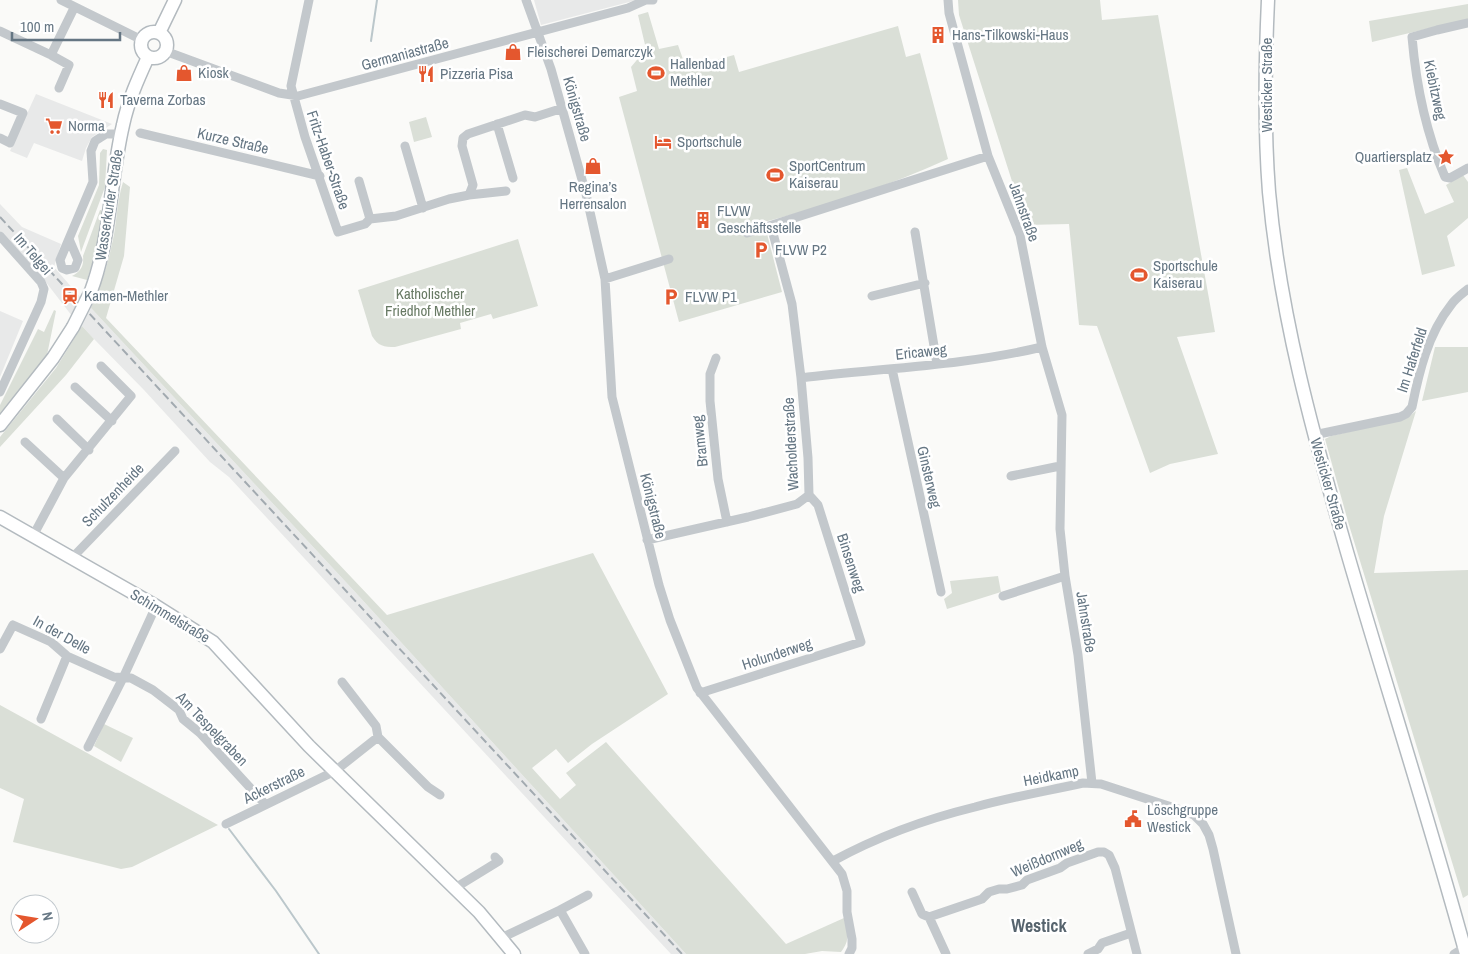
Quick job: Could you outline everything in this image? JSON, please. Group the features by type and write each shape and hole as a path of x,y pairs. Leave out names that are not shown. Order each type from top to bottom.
{"street":[{"path":"61,0 142,40"},
{"path":"159,33 175,0"},
{"name":"Fritz-Haber-Straße","path":"309,0 292,77 293,96 338,232 365,224 370,219"},
{"name":"Königstraße","path":"526,0 563,108 586,194 605,279 612,397 658,585 693,681 700,693 833,861 846,883 847,912 852,939 852,948 849,954"},
{"name":"Germaniastraße","path":"165,51 279,93 293,96 308,94 628,8 646,0 653,0"},
{"name":"Jahnstraße","path":"948,0 949,12 988,156 1020,234 1042,347 1062,415 1060,529 1065,576 1078,655 1092,782"},
{"name":"Westicker Straße","path":"1268,0 1266,124 1270,193 1289,327 1314,435 1463,950"},
{"path":"51,55 74,8"},
{"name":"Kiebitzweg","path":"1468,23 1412,37 1417,80 1442,172 1445,177 1450,178 1468,168"},
{"path":"0,31 69,65 59,88"},
{"path":"151,32 159,33 163,35 167,43 165,51 160,57 148,57 141,48 142,40 151,32"},
{"name":"Wasserkurler Straße","path":"0,426 53,358 73,327 91,291 104,248 125,115 148,57"},
{"path":"0,104 23,113 10,143 0,138"},
{"path":"469,195 473,184 462,146 463,138 468,134 525,115 536,117 563,108"},
{"path":"497,124 513,178"},
{"name":"Kurze Straße","path":"140,133 320,176"},
{"path":"69,239 93,182 91,151 95,141 106,134 121,134"},
{"path":"405,146 424,208"},
{"path":"747,233 988,156"},
{"path":"359,181 370,219 396,216 449,199 506,191"},
{"name":"Wacholderstraße","path":"647,540 798,504 809,495 808,458 801,378 792,304 772,226"},
{"path":"915,232 937,364"},
{"name":"Im Telgei","path":"0,236 41,282 44,289 41,302 0,392"},
{"path":"605,279 669,259"},
{"path":"872,296 925,283"},
{"name":"Im Haferfeld","path":"1314,435 1400,417 1406,414 1412,407 1425,356 1435,329 1452,304 1468,289"},
{"name":"Ericaweg","path":"801,378 1007,356 1042,347"},
{"name":"Bramweg","path":"716,358 710,374 710,401 718,479 727,522"},
{"path":"33,536 64,478 132,396 101,366"},
{"name":"Ginsterweg","path":"892,369 941,592"},
{"path":"75,387 112,421"},
{"path":"57,419 89,450"},
{"path":"26,442 64,478"},
{"name":"Schulzenheide","path":"72,558 174,451"},
{"path":"1011,476 1060,466"},
{"name":"Binsenweg","path":"809,495 818,505 861,642"},
{"name":"Schimmelstraße","path":"0,516 156,606 213,642 309,746 455,888 514,954"},
{"path":"1003,596 1065,576"},
{"path":"88,747 123,678 156,606"},
{"name":"In der Delle","path":"0,649 13,625 51,642 67,656 114,678 123,678"},
{"name":"Holunderweg","path":"700,693 861,642"},
{"path":"41,719 67,656"},
{"name":"Am Tespelgraben","path":"123,678 131,678 154,690 179,710 183,719 200,733 264,804"},
{"path":"342,682 376,726 378,736 428,787 440,795"},
{"path":"334,771 378,736"},
{"name":"Ackerstraße","path":"226,824 334,771"},
{"name":"Heidkamp","path":"833,861 861,846 920,824 974,807 1092,782 1146,797 1184,811 1194,816 1203,824 1213,849 1236,954"},
{"name":"Weißdornweg","path":"929,918 982,899 989,892 999,888 1007,889 1022,885 1027,880 1060,868 1066,863 1098,852 1104,852 1109,855 1115,868 1137,954"},
{"path":"455,888 499,861 495,857"},
{"path":"912,892 922,914 929,918 946,954"},
{"path":"501,938 588,895"},
{"path":"560,910 585,954"},
{"path":"1088,954 1098,949 1102,943 1132,933"},
{"name":"Königstraße","path":"852,939 858,954"}],"shaded area":[{"path":"534,0 637,0 541,25"},
{"path":"36,94 112,124 92,137 82,161 34,143 27,158 10,151"},
{"path":"0,204 22,227 61,244 54,267 81,298 72,316 35,268 0,231"},
{"path":"91,308 356,593 686,954 671,954 229,477 210,462 82,326"},
{"path":"0,311 23,321 0,377"}],"green space":[{"name":"Sportschule Kaiserau","path":"958,0 1100,0 1102,20 1158,15 1215,332 1177,337 1218,454 1170,464 1150,473 1097,326 1079,325 1069,224 1026,225 959,15"},
{"path":"1468,4 1468,19 1372,42 1369,21"},
{"name":"SportCentrum Kaiserau","path":"648,12 659,49 678,45 686,68 734,55 739,72 898,26 906,57 920,53 948,159 858,195 764,222 782,292 679,322 619,97 637,91 631,67 646,49 638,15"},
{"path":"426,117 432,137 414,142 409,122"},
{"path":"103,149 107,150 105,187 81,252 78,236 99,185 100,153"},
{"path":"1407,168 1425,214 1454,202 1446,185 1463,175 1468,182 1468,218 1447,236 1455,266 1422,275 1399,170"},
{"path":"123,182 130,187 124,256 106,318 387,615 593,553 668,694 592,744 568,763 556,749 532,768 560,799 576,785 566,773 606,742 786,944 844,918 847,939 841,952 822,951 805,954 686,954 356,593 91,308 109,256"},
{"path":"100,210 103,211 98,245 87,280 72,276 80,270 83,263 83,256"},
{"name":"Katholischer Friedhof Methler","path":"518,239 538,306 493,319 491,314 460,323 461,329 395,347 382,345 374,339 358,290"},
{"path":"54,310 56,311 47,355 0,414 0,405 38,329 44,332"},
{"path":"82,326 94,339 66,375 0,447 0,437 56,368"},
{"path":"1435,347 1468,347 1468,392 1422,401"},
{"path":"1416,411 1384,516 1374,573 1468,570 1468,895 1463,898 1349,525 1325,439 1407,418"},
{"path":"998,576 1001,592 947,609 944,599 952,593 950,581"},
{"path":"0,705 218,825 132,867 121,869 13,842 24,799 0,788"},
{"path":"104,724 133,738 121,762 94,746"}],"waterway":[{"path":"371,41 377,0"},
{"path":"229,829 276,891 319,954"}],"railway":[{"path":"0,217 682,954"}],"place":[{"name":"Hans-Tilkowski-Haus","path":"938,35"},
{"name":"Fleischerei Demarczyk","path":"513,52"},
{"name":"Kiosk","path":"184,73"},
{"name":"Hallenbad Methler","path":"656,73"},
{"name":"Pizzeria Pisa","path":"426,74"},
{"name":"Taverna Zorbas","path":"106,100"},
{"name":"Norma","path":"54,126"},
{"name":"Sportschule","path":"663,142"},
{"name":"Quartiersplatz","path":"1446,157"},
{"name":"Regina’s Herrensalon","path":"593,166"},
{"name":"SportCentrum Kaiserau","path":"775,175"},
{"name":"FLVW Geschäftsstelle","path":"703,220"},
{"name":"FLVW P2","path":"761,250"},
{"name":"Sportschule Kaiserau","path":"1139,275"},
{"name":"Kamen-Methler","path":"70,296"},
{"name":"FLVW P1","path":"671,297"},
{"name":"Löschgruppe Westick","path":"1133,819"}],"district":[{"name":"Westick","path":"1039,926"}]}
